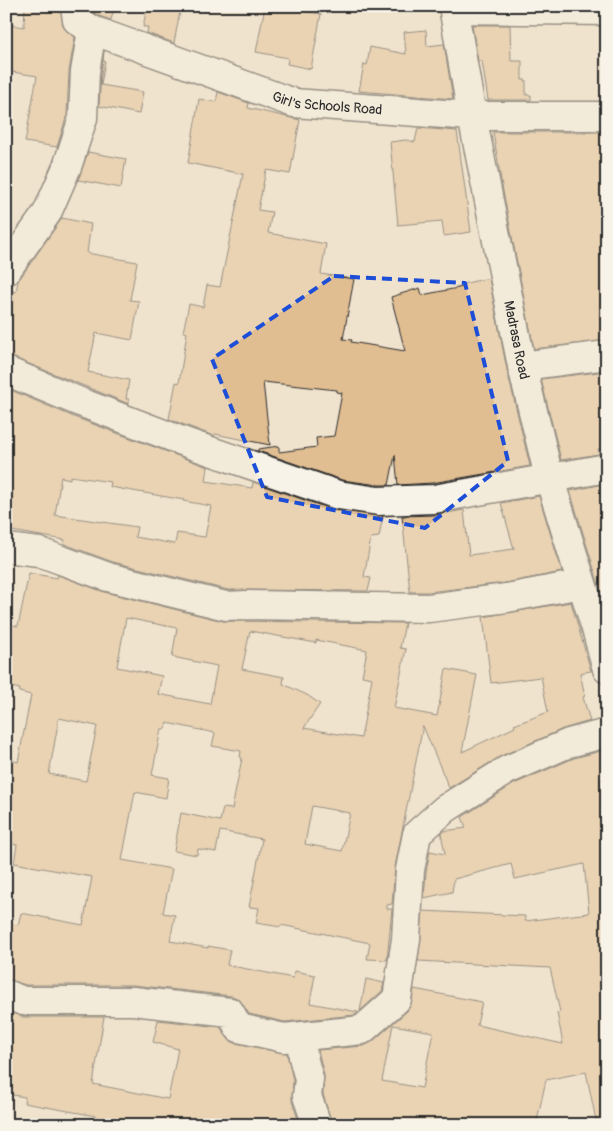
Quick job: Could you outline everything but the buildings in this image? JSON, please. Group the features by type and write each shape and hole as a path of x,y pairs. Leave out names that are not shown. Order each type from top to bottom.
{"street":[{"name":"Girl's Schools Road","path":"75,6 77,20 92,30 294,104 472,116 607,116"},
{"path":"453,8 607,10"},
{"name":"Madrasa Road","path":"453,8 472,116 522,366 548,477 581,584 602,631 607,668"},
{"path":"6,271 47,213 67,167 83,118 85,72 92,30"},
{"path":"522,366 607,355"},
{"path":"6,371 80,402 190,444 338,495 378,501 434,498 607,468"},
{"path":"6,548 39,552 108,577 226,606 429,608 507,598 581,584"},
{"path":"6,994 23,1001 133,1000 230,1012 240,1028 284,1038 362,1030 397,999 406,939 410,870 417,834 445,809 507,770 569,743 607,732"},
{"path":"301,1036 308,1080 306,1096 318,1125"}],"highlighted area":[{"path":"334,276 465,283 508,461 425,528 267,497 212,359"}]}
